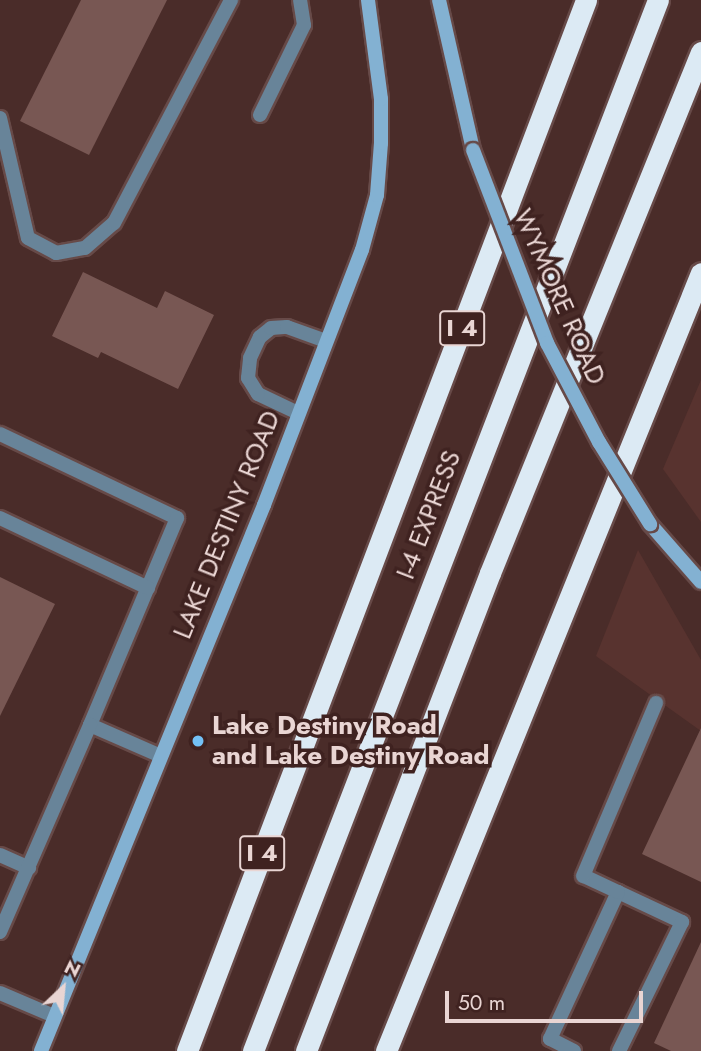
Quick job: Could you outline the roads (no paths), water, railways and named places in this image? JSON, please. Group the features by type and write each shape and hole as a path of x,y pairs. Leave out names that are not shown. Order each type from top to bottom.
{"highway":[{"name":"I 4","path":"187,1051 586,0"},
{"name":"I-4 EXPRESS","path":"253,1051 658,0"},
{"path":"306,1051 490,573 701,52"},
{"path":"386,1051 701,273"}],"street":[{"name":"LAKE DESTINY ROAD","path":"41,1051 362,250 377,195 382,99 368,0"},
{"name":"WYMORE ROAD","path":"439,0 473,150 547,343 599,442 650,524 701,582"}],"lane":[{"path":"0,118 28,238 56,253 85,248 114,223 231,0"},
{"path":"260,115 304,25 300,0"},
{"path":"298,413 258,394 248,378 250,358 260,337 271,328 287,327 326,341"},
{"path":"0,435 177,518 0,932"},
{"path":"0,518 148,588"},
{"path":"619,1051 682,922 583,876 656,702"},
{"path":"90,724 161,756"},
{"path":"0,855 29,868"},
{"path":"574,1051 550,1039 618,892"},
{"path":"0,993 54,1016"}],"place":[{"name":"Lake Destiny Road and Lake Destiny Road","path":"198,741"}]}
